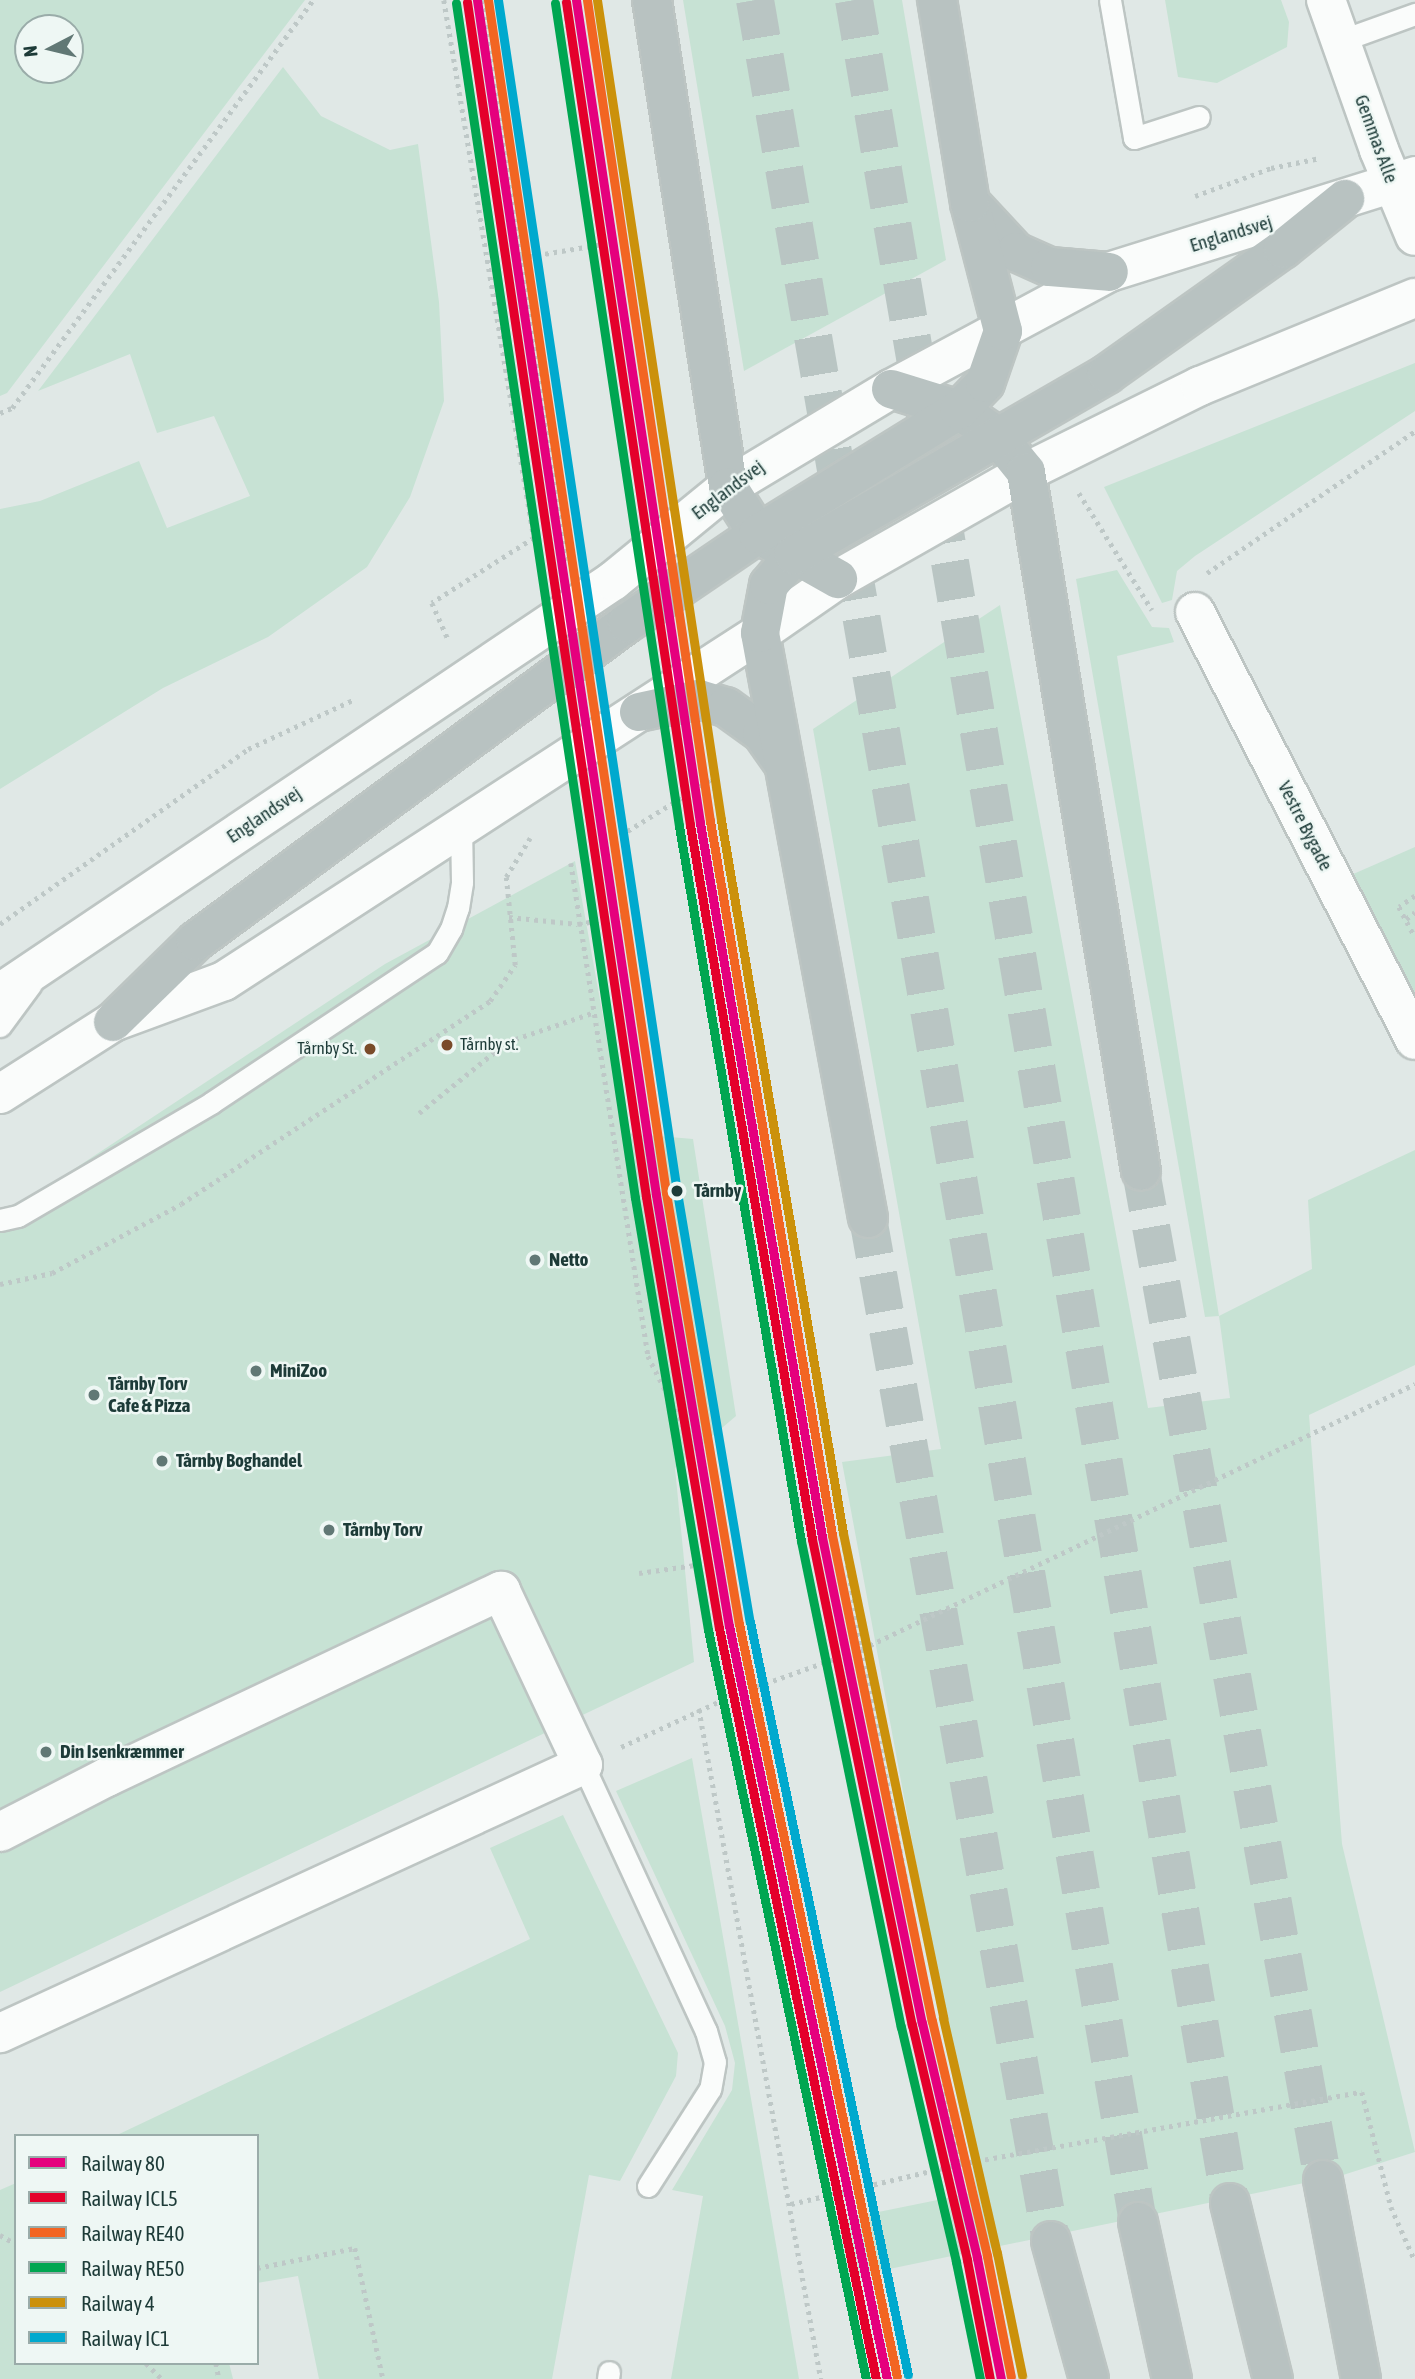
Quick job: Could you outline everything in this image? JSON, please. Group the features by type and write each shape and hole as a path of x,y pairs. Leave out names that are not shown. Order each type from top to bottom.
{"highway":[{"path":"652,0 729,486 758,534 838,579"},
{"path":"113,1021 196,941 627,623 758,534 960,410 985,383 1003,331 970,203 937,0"},
{"path":"868,1218 760,634 769,585 794,555 1107,374 1283,249 1345,199"},
{"path":"970,203 1016,252 1050,267 1109,272"},
{"path":"891,389 960,410 997,436 1029,488 1142,1171"},
{"path":"639,712 699,699 726,707 762,733 784,765"},
{"path":"1323,2180 1361,2379"},
{"path":"1230,2203 1273,2379"},
{"path":"1138,2222 1172,2379"},
{"path":"1051,2241 1089,2379"}],"street":[{"name":"Gemmas Alle","path":"1326,0 1340,41 1403,180 1415,236"},
{"name":"Englandsvej","path":"0,993 613,581 729,486 891,389 1109,272 1403,180"},
{"path":"0,1094 113,1021 224,981 760,634 838,579 1029,488 1200,386 1415,298"},
{"name":"Vestre Bygade","path":"1195,612 1415,1040"},
{"path":"0,1832 107,1777 501,1591 583,1765 0,2033"}],"lane":[{"path":"1110,0 1134,138 1199,117"},
{"path":"1340,41 1415,14"},
{"path":"0,1220 18,1216 211,1103 437,953 451,929 458,908 462,882 461,827"},
{"path":"0,1026 49,960"},
{"path":"583,1765 706,2031 715,2062 710,2089 648,2186"}],"path":[{"path":"0,413 12,408 313,0"},
{"path":"444,0 534,538 432,603 452,648"},
{"path":"482,0 566,565"},
{"path":"564,0 640,480"},
{"path":"520,258 603,244"},
{"path":"1029,488 1072,482 1158,619 1195,612 1198,579 1415,431"},
{"path":"509,917 578,924 624,916 613,840 713,778 862,1649 960,2164"},
{"path":"0,1284 52,1273 181,1204 490,1001 515,965 506,877 526,841 537,833"},
{"path":"570,863 648,1356 684,1427 733,1695"},
{"path":"1415,896 1399,907 1413,928 1415,937"},
{"path":"1406,919 1415,912"},
{"path":"419,1113 507,1042 592,1013"},
{"path":"583,1765 699,1709 862,1649 1415,1384"},
{"path":"639,1573 709,1563"},
{"path":"699,1709 821,2379"},
{"path":"791,2204 960,2164 1362,2092 1391,2207 1415,2261"},
{"path":"259,2268 355,2248 383,2379"},
{"path":"148,2365 162,2379"}],"green space":[{"path":"0,0 305,0 7,393 0,396"},
{"path":"683,0 902,0 946,260 744,371"},
{"path":"1165,0 1281,0 1289,22 1287,47 1217,83 1178,77"},
{"path":"283,67 321,116 390,150 418,144 439,302 444,401 410,497 367,567 268,637 163,688 0,789 0,509 40,501 139,461 167,528 250,496 214,416 157,433 130,354 38,391"},
{"path":"1415,363 1415,411 1195,556 1177,571 1172,600 1162,603 1104,487"},
{"path":"1117,570 1152,627 1169,628 1174,642 1117,656 1219,1316 1205,1317 1076,579"},
{"path":"1000,605 1148,1408 1230,1398 1219,1316 1312,1269 1308,1200 1415,1150 1415,1365 1309,1415 1342,1844 1415,2152 1343,2175 841,2279 829,2222 977,2192 842,1462 941,1449 813,729"},
{"path":"1415,847 1415,1000 1351,875"},
{"path":"575,861 624,1133 693,1139 736,1416 675,1468 694,1662 0,1992 0,1218 385,964"},
{"path":"692,1758 799,2379 671,2379 703,2196 672,2190 732,2090 735,2063 725,2026 616,1791"},
{"path":"563,1815 678,2053 676,2076 620,2181 589,2175 552,2379 319,2379 298,2276 259,2283 259,2134 119,2134 530,1939 490,1848"},
{"path":"14,2184 14,2365 230,2365 233,2379 0,2379 0,2190"}],"tunnel":[{"path":"755,0 1138,2222"},
{"path":"854,0 1230,2203"},
{"path":"1141,1171 1323,2180"},
{"path":"868,1218 1051,2241"}],"rail line":[{"name":"80","path":"477,0 656,1195 729,1626 887,2379"},
{"name":"RE40","path":"488,0 666,1193 739,1624 897,2377"},
{"name":"IC1","path":"498,0 677,1192 750,1622 908,2375"},
{"name":"80","path":"576,0 700,823 822,1537 922,2023 977,2258 1001,2379"},
{"name":"RE40","path":"587,0 710,821 832,1535 932,2021 987,2256 1011,2377"},
{"name":"4","path":"597,0 721,820 843,1533 943,2018 1022,2375"},
{"name":"ICL5","path":"467,2 646,1197 719,1628 876,2379"},
{"name":"ICL5","path":"566,2 690,825 812,1539 912,2025 967,2260 990,2379"},
{"name":"RE50","path":"456,3 635,1198 708,1630 866,2379"},
{"name":"RE50","path":"555,3 679,826 801,1541 901,2027 956,2262 980,2379"}],"place":[{"name":"Tårnby st.","path":"447,1045"},
{"name":"Tårnby St.","path":"370,1049"},
{"name":"Tårnby","path":"677,1191"},
{"name":"Netto","path":"535,1260"},
{"name":"MiniZoo","path":"256,1371"},
{"name":"Tårnby Torv Cafe & Pizza","path":"94,1395"},
{"name":"Tårnby Boghandel","path":"162,1461"},
{"name":"Tårnby Torv","path":"329,1530"},
{"name":"Din Isenkræmmer","path":"46,1752"}]}
